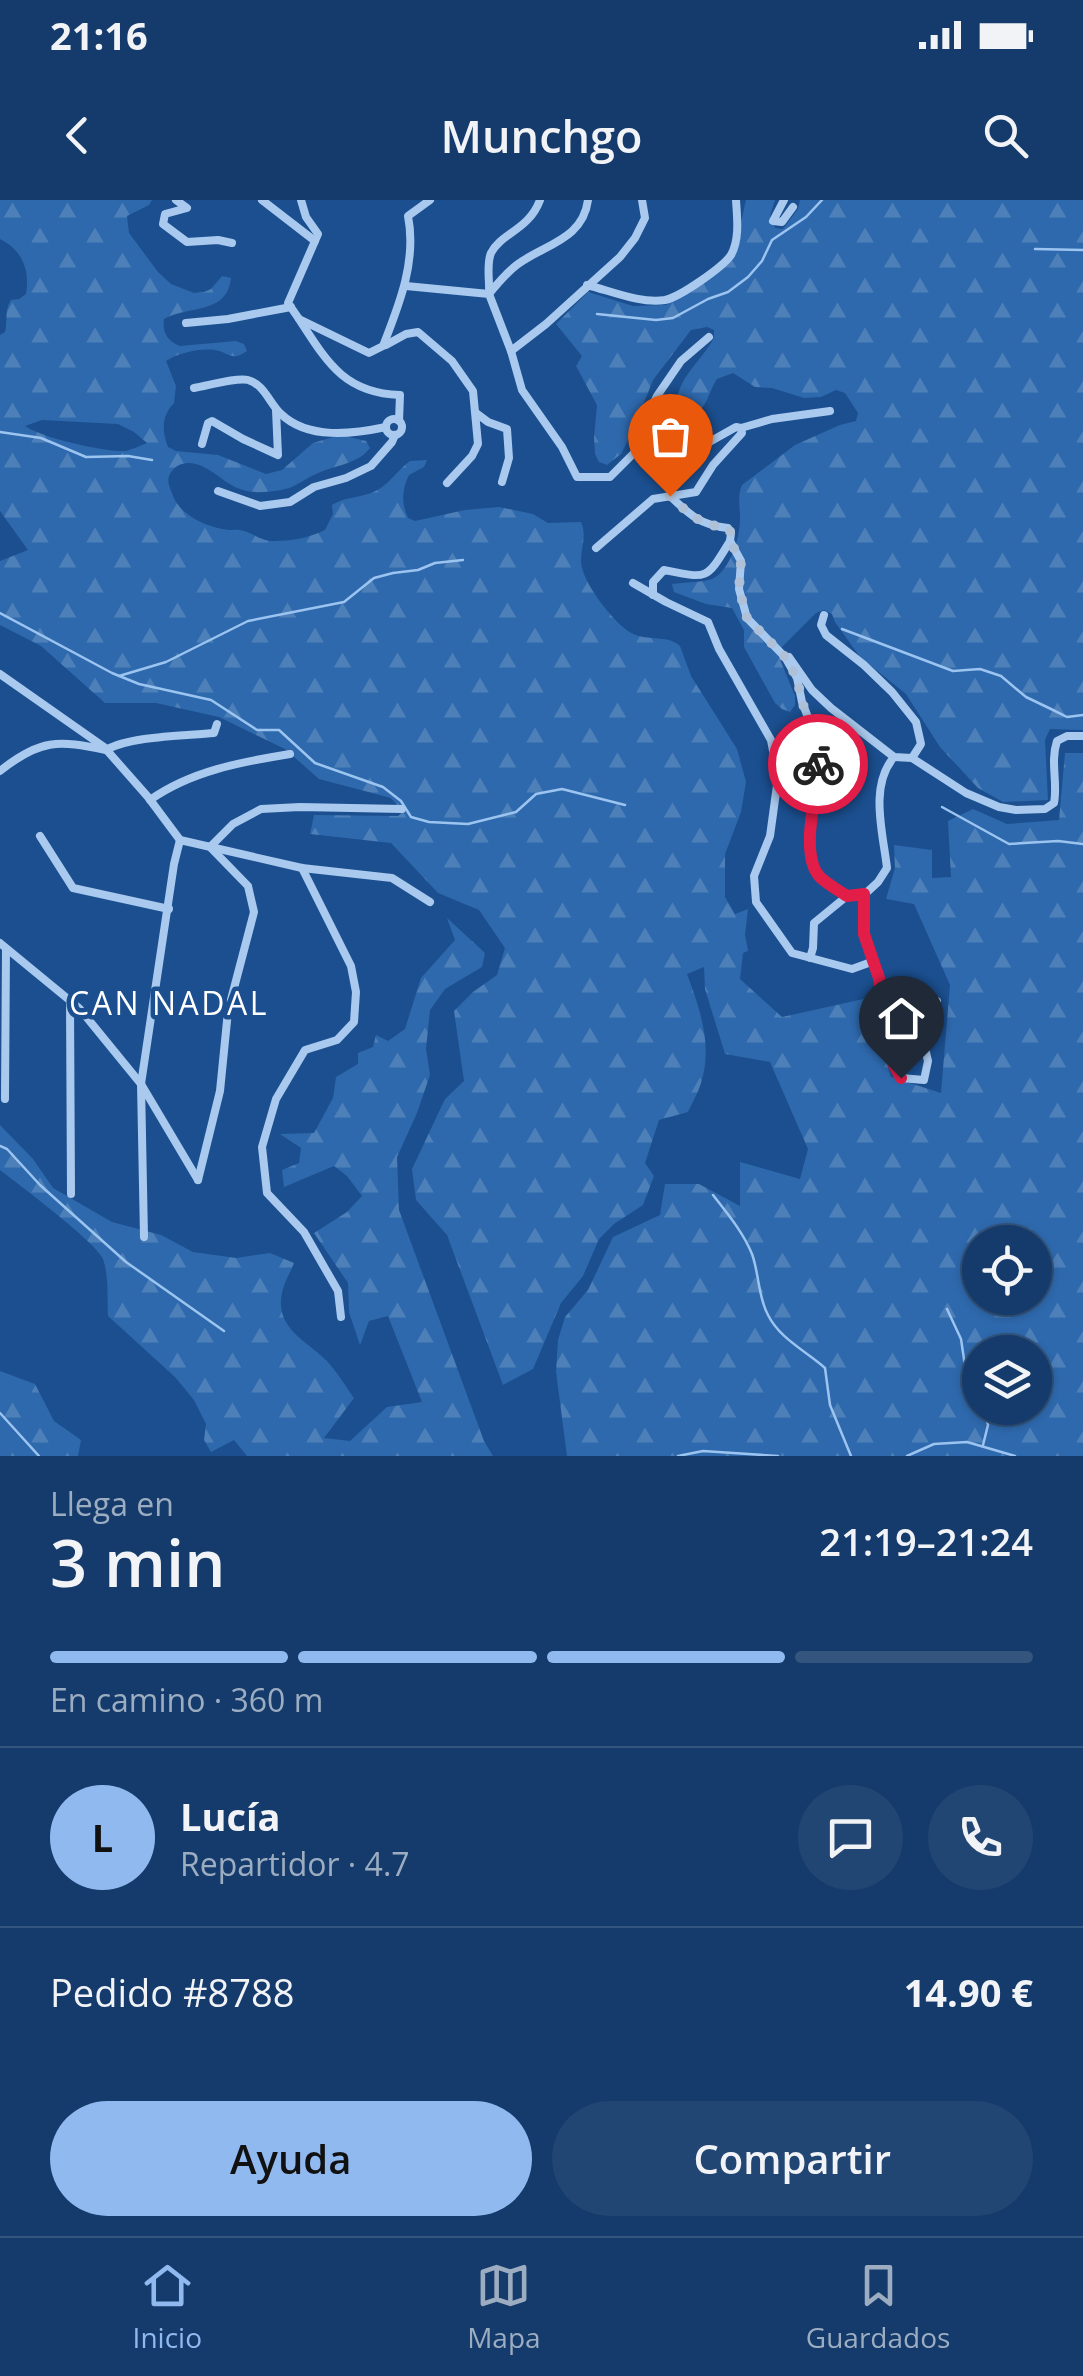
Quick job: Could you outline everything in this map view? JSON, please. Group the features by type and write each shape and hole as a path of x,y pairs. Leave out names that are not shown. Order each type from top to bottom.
{"street":[{"path":"176,200 187,208 165,214 163,224 187,242 232,243"},
{"path":"262,200 315,241"},
{"path":"218,492 260,506 290,502 314,486 346,478 371,466 402,430 400,395 378,394 346,381 288,303 318,234 306,217 301,200"},
{"path":"383,346 406,286 411,233 408,216 430,200"},
{"path":"540,200 530,219 496,246 489,257 490,294 522,390 562,446 577,478 610,477 634,453 657,396 680,360 708,337"},
{"path":"490,294 518,264 580,224 588,200"},
{"path":"511,351 620,257 645,218 642,200"},
{"path":"587,285 634,298 664,300 682,293 730,256 738,228 736,200"},
{"path":"784,200 774,221 782,222 792,206"},
{"path":"406,286 490,294"},
{"path":"186,323 291,307"},
{"path":"291,307 299,319 370,353 418,332 452,361 473,391 478,444 447,483"},
{"path":"194,388 246,379 262,388 282,415 310,429 331,433 386,427 392,420 399,421"},
{"path":"202,444 212,421 278,455 276,407"},
{"path":"644,423 661,422 686,440 704,445 739,427 830,411"},
{"path":"476,413 507,429 509,458 502,482"},
{"path":"386,427 395,436"},
{"path":"596,548 653,499 696,492 713,464 742,434 739,427"},
{"path":"654,595 653,582 664,570 701,576 714,568 730,541 728,528 706,526 670,496"},
{"path":"730,541 741,561 739,589 747,618 785,657 797,678 815,735 819,772 810,860 818,875 847,896"},
{"path":"634,583 708,622 718,649 772,740 778,778 770,836 754,876 756,902 792,953 852,969 874,961"},
{"path":"824,615 821,625 826,635 864,664 916,722 921,744 912,758"},
{"path":"785,657 792,660 812,690 831,708 894,757 912,758 966,792 999,807 1045,809 1054,803 1057,742 1067,736 1083,736"},
{"path":"0,674 106,750 180,840 302,868 392,878 430,902"},
{"path":"0,771 38,746 70,743 106,750 131,741 214,732 217,724"},
{"path":"150,800 166,789 233,763 290,754"},
{"path":"810,958 814,923 847,896 864,894 886,868 880,828 881,779 894,757"},
{"path":"210,847 233,824 261,809 402,809"},
{"path":"40,836 74,888 169,909"},
{"path":"144,1236 141,1084 180,840"},
{"path":"3,946 79,1008 141,1084 198,1180 220,1091 228,1011 254,912 248,886 210,847"},
{"path":"302,868 351,966 356,992 354,1022 337,1040 305,1050 276,1099 262,1147 267,1193 304,1232 338,1291 342,1317"},
{"path":"864,894 864,934 879,978 888,1039 901,1078 924,1080 928,1061 924,1044 937,1001"},
{"path":"3,946 5,1099"},
{"path":"70,1001 71,1194"}],"green space":[{"path":"0,200 152,200 127,216 129,233 158,272 171,284 194,293 211,289 222,276 231,278 228,290 215,304 164,319 166,335 180,346 236,341 244,344 247,351 234,356 196,350 166,361 176,386 174,403 164,424 168,447 218,455 266,474 282,470 313,443 340,435 366,441 370,448 352,461 278,491 243,490 202,466 181,464 170,474 169,485 182,510 196,520 269,541 306,537 325,530 333,514 332,505 377,490 410,461 427,460 424,467 409,475 404,491 408,518 415,521 499,507 533,514 548,523 581,522 582,569 598,599 628,631 680,646 691,676 737,749 746,782 741,812 725,854 725,897 735,914 748,909 748,951 743,953 740,979 782,1017 868,998 891,1077 941,1093 950,985 914,904 886,899 895,868 894,845 932,850 932,878 951,877 948,821 973,809 1007,824 1059,820 1065,753 1083,753 1083,1456 567,1456 556,1372 558,1340 565,1317 588,1290 613,1237 660,1215 665,1184 699,1184 740,1206 740,1162 800,1179 808,1149 770,1062 725,1054 705,989 704,967 687,974 700,1014 706,1055 695,1098 688,1112 659,1120 645,1163 654,1176 643,1205 599,1239 583,1276 561,1303 533,1369 503,1385 447,1235 416,1200 412,1169 445,1099 464,1081 454,1011 497,975 505,948 479,910 438,893 391,843 310,834 314,815 398,816 403,812 391,798 319,779 285,749 219,717 156,703 105,703 41,646 0,625 0,561 28,550 0,511 0,335 5,332 11,300 26,294 27,285 19,255 0,239","holes":["42,420 118,424 147,443 125,451 103,449 25,426"]},
{"path":"746,200 775,200 770,216 775,228 783,229 800,200 1083,200 1083,730 1050,729 1045,740 1048,800 1003,802 978,788 940,747 906,694 860,657 832,614 824,610 816,613 777,652 795,696 790,712 775,703 744,647 744,630 732,608 706,604 674,592 672,584 712,579 724,569 739,533 742,485 795,445 856,421 858,413 845,393 836,390 821,397 804,398 755,387 733,373 717,379 698,412 685,414 676,410 680,389 714,338 714,330 707,327 691,330 653,380 621,454 607,465 599,462 594,438 597,405 576,366 582,356 556,324 588,292 633,306 666,305 706,281 733,258"},
{"path":"447,918 485,953 482,967 445,989 430,1010 426,1049 430,1075 397,1157 399,1210 484,1441 493,1456 247,1456 234,1440 211,1452 204,1440 206,1424 194,1400 175,1377 108,1316 106,1273 98,1251 0,1170 0,1125 33,1159 53,1188 112,1222 161,1235 193,1252 236,1258 270,1253 294,1263 281,1300 285,1320 326,1360 354,1398 324,1438 350,1441 387,1407 422,1402 388,1316 369,1321 360,1345 349,1312 348,1283 314,1233 347,1212 362,1196 334,1166 284,1187 282,1170 299,1163 301,1148 280,1134 314,1133 333,1098 336,1077 358,1064 358,1053 373,1047 376,1035 388,1041 405,1029 421,978 455,940"},
{"path":"0,1371 35,1384 54,1421 81,1440 78,1456 0,1456"}],"waterway":[{"path":"597,314 673,318 728,292 762,261 772,240 806,217 822,200"},
{"path":"1035,249 1083,250"},
{"path":"0,432 41,438 86,457 152,460"},
{"path":"119,676 166,662 248,621 344,602 374,578 463,560"},
{"path":"0,613 112,673 139,684 211,700 257,730 279,730 315,763 383,787 401,801 411,817 468,824 516,812 536,794 562,789 625,805"},
{"path":"842,629 953,671 980,669 1001,676 1026,697 1067,717 1083,715"},
{"path":"942,807 1009,844 1083,844"},
{"path":"0,1146 126,1262 224,1331"},
{"path":"713,1195 748,1246 762,1301 773,1323 825,1368 830,1405 851,1456"},
{"path":"947,1309 962,1346"},
{"path":"0,1413 39,1456"},
{"path":"983,1445 988,1425"},
{"path":"907,1456 934,1444 967,1442 1015,1456"},
{"path":"678,1456 703,1451 778,1456"}],"way so far":[{"path":"670,496 706,526 728,528 731,533 730,541 741,561 739,589 747,618 785,657 797,678 815,735 818,764"}],"district":[{"name":"CAN NADAL","path":"169,1004"}],"route":[{"path":"818,764 810,860 818,875 847,896 864,894 864,934 879,978 888,1039 901,1078"}]}
